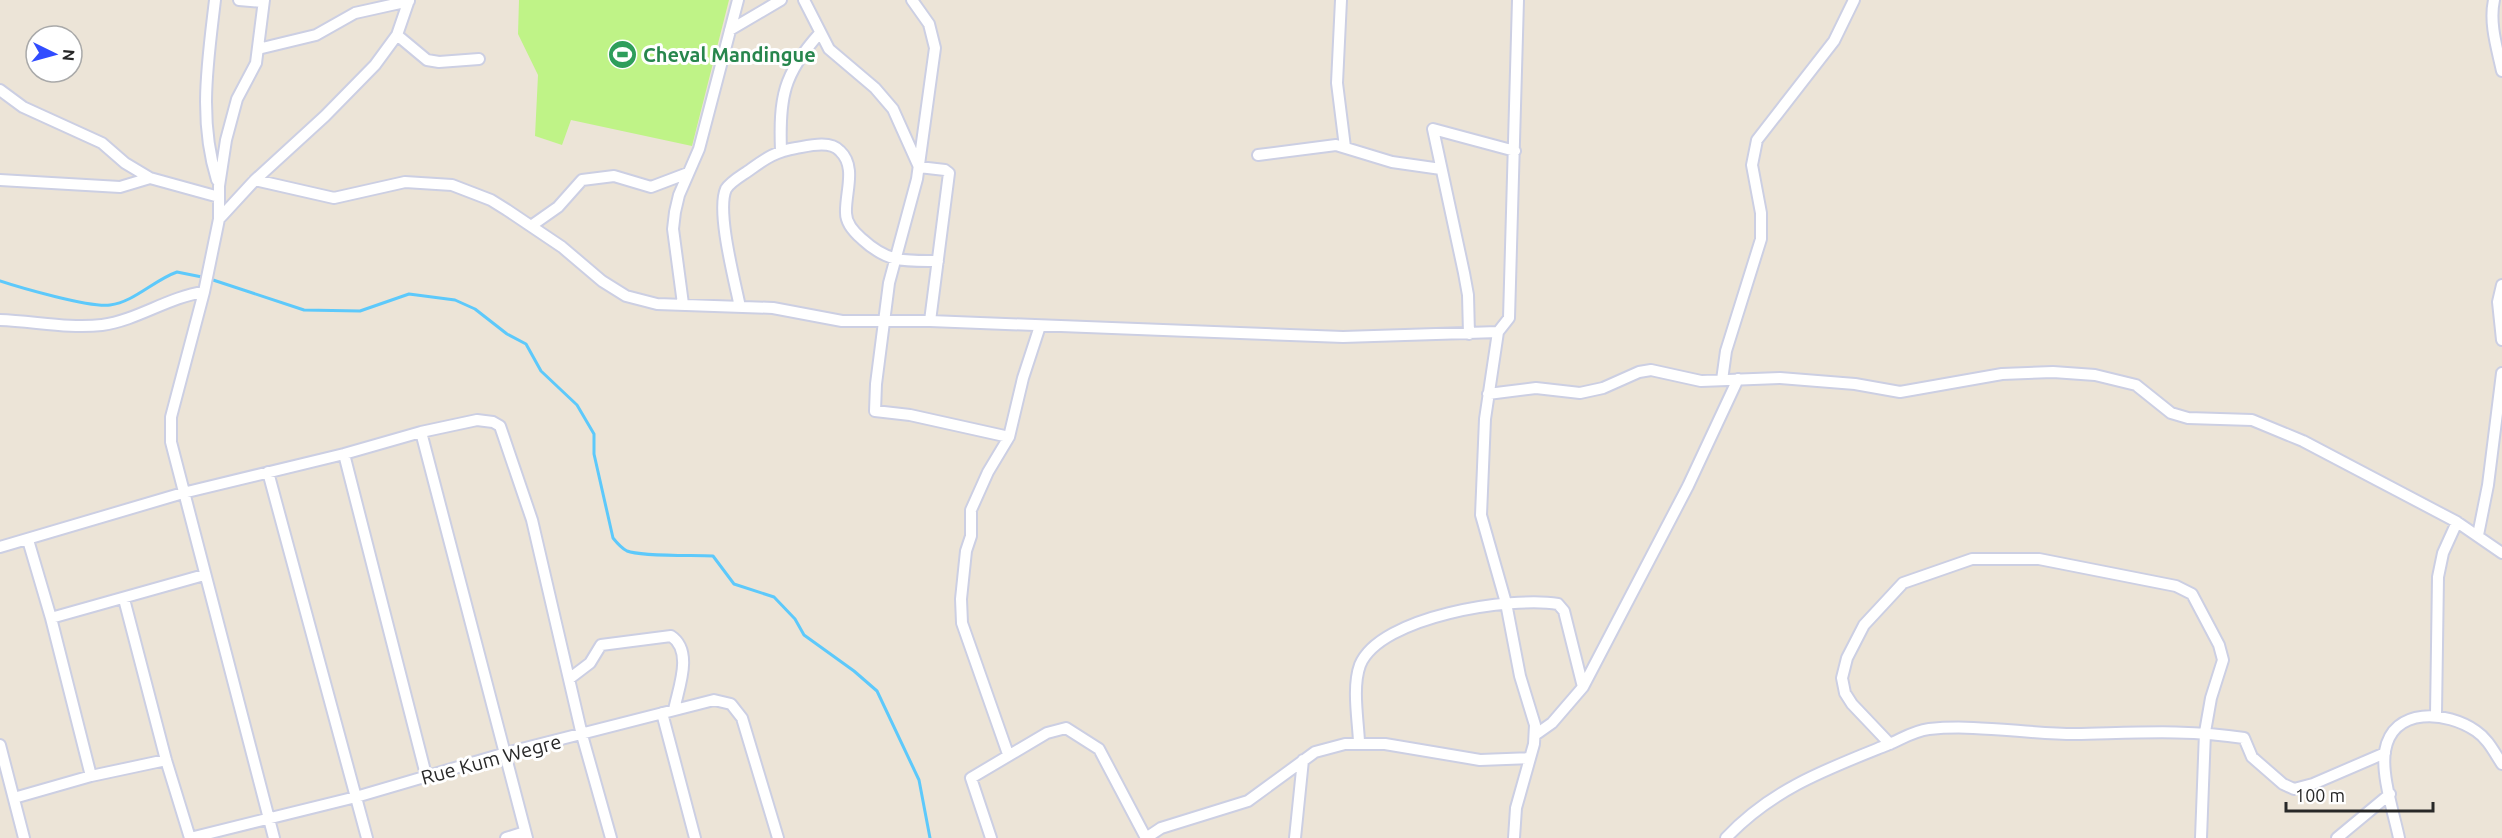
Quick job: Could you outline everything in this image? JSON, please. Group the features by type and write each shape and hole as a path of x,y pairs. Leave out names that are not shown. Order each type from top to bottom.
{"street":[{"path":"215,0 206,68 207,117 219,191"},
{"path":"239,0 264,1 256,63 231,118 219,191 219,219 204,292 171,417 171,442 274,838"},
{"path":"683,304 672,229 679,195 699,149 738,0"},
{"path":"730,30 781,0"},
{"path":"804,0 829,49 875,88 893,109 919,167"},
{"path":"912,0 929,24 935,48 919,167 894,260 876,384 875,411 910,415 1009,437"},
{"path":"1341,0 1337,83 1345,147"},
{"path":"1514,838 1516,808 1535,735 1533,715 1520,676 1506,603 1481,515 1488,394 1498,332 1509,318 1518,0"},
{"path":"1722,380 1726,351 1761,239 1761,213 1752,165 1757,140 1834,41 1854,0"},
{"path":"2494,0 2492,11 2495,38 2502,71"},
{"path":"258,49 316,35 356,13 409,1"},
{"path":"219,219 255,180 375,65 397,35 409,1"},
{"path":"781,151 782,96 796,64 820,33"},
{"path":"397,35 427,60 439,62 479,59"},
{"path":"0,90 23,107 96,139 150,178 219,191"},
{"path":"1469,334 1468,295 1433,129 1515,151"},
{"path":"740,307 727,241 723,200 730,184 772,154 781,151 824,145 841,151 846,160 849,175 846,215 850,225 870,248 894,260 938,261"},
{"path":"1258,155 1327,146 1345,147 1392,162 1441,169"},
{"path":"919,167 945,170 950,176 930,321"},
{"path":"531,226 558,207 582,180 614,176 651,187 688,173"},
{"path":"0,180 120,187 150,178"},
{"path":"255,180 334,198 405,182 436,182 491,200 562,247 602,282 626,296 657,304 773,308 842,321 930,321 1342,337 1498,332"},
{"path":"2502,285 2500,319 2502,340"},
{"path":"0,320 102,325 129,317 177,297 204,292"},
{"path":"1008,754 969,648 961,612 966,551 971,536 971,510 988,472 1009,437 1023,378 1040,326"},
{"path":"1488,394 1536,388 1580,393 1603,388 1639,372 1651,370 1701,381 1819,380 1900,392 2002,374 2073,373 2115,379 2136,385 2171,413 2203,421 2252,420 2302,441 2457,522 2502,553"},
{"path":"2478,535 2488,485 2502,373"},
{"path":"1535,735 1552,723 1583,687 1688,486 1738,379"},
{"path":"0,547 183,493 344,454 421,432 477,420 500,426 532,520 582,735 611,838"},
{"path":"421,432 526,835 506,838"},
{"path":"344,454 426,775"},
{"path":"268,472 366,838"},
{"path":"2436,714 2438,577 2442,553 2457,522"},
{"path":"28,540 92,776"},
{"path":"1890,744 1866,721 1845,693 1844,668 1867,621 1904,583 1972,559 2051,560 2187,590 2206,618 2219,645 2223,660 2211,698 2205,732 2201,838"},
{"path":"51,618 204,575"},
{"path":"124,599 166,760 190,838"},
{"path":"1359,742 1357,674 1366,654 1400,630 1455,610 1506,603 1550,603 1562,607 1583,687"},
{"path":"569,679 590,663 601,645 671,636 682,651 683,664 674,710"},
{"name":"Rue Kum Wegre","path":"190,838 356,797 506,753 714,700 731,704 742,718 778,838"},
{"path":"662,713 695,838"},
{"path":"2399,838 2385,753 2392,736 2403,724 2421,716 2436,714 2476,731 2485,739 2502,764"},
{"path":"991,838 971,778 1008,754 1058,729 1074,731 1099,749 1146,838 1161,828 1248,801 1303,760 1327,747 1359,742 1416,748 1480,760 1530,758"},
{"path":"1726,838 1763,807 1806,779 1907,735 1931,729 1986,729 2075,734 2205,732 2244,738 2252,757 2283,784 2294,789 2313,784 2385,753"},
{"path":"0,745 24,838"},
{"path":"14,798 92,776 166,760"},
{"path":"1295,838 1303,760"},
{"path":"2337,838 2390,794"}],"green space":[{"name":"Cheval Mandingue","path":"519,0 729,0 692,146 571,120 562,145 535,136 538,75 518,34"}],"waterway":[{"path":"0,281 72,301 110,305 127,300 177,272 207,278 304,310 360,311 409,294 455,300 475,309 507,334 526,344 541,371 577,405 594,434 594,454 613,538 619,545 634,553 713,556 734,584 774,597 795,619 804,635 854,671 877,691 919,780 930,838"}],"place":[{"name":"Cheval Mandingue","path":"622,54"}]}
